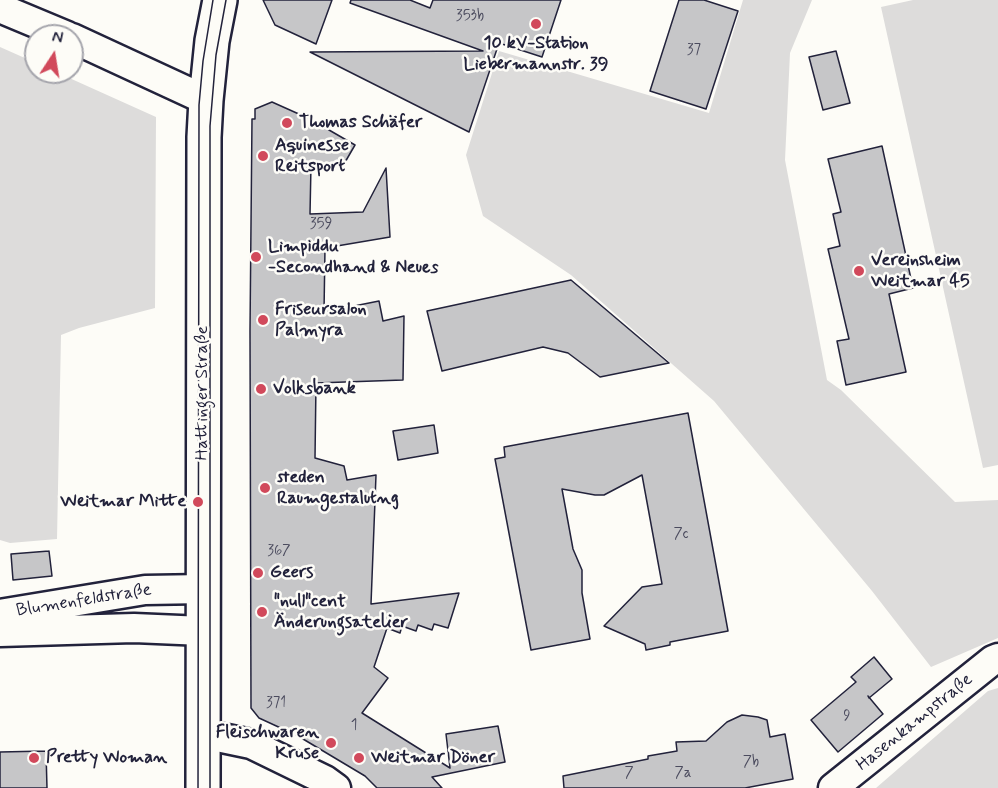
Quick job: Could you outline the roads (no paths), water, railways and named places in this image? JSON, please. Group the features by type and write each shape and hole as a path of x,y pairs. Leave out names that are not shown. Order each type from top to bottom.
{"main road":[{"name":"Hattinger Straße","path":"203,788 203,339 206,100 212,40 220,0"}],"street":[{"path":"0,8 38,24"},
{"path":"84,44 206,100"},
{"name":"Blumenfeldstraße","path":"0,614 145,590 204,589"},
{"name":"Blumenfeldstraße","path":"0,632 134,628 203,631"},
{"name":"Hasenkampstraße","path":"833,788 998,658"},
{"path":"203,734 251,744 325,780 336,788"}],"tram line":[{"path":"198,788 199,105 203,61 213,0"},
{"path":"210,788 210,126 216,55 226,0"}],"place":[{"name":"10 kV-Station Liebermannstr. 39","path":"536,24"},
{"name":"Thomas Schäfer","path":"287,123"},
{"name":"Aquinesse Reitsport","path":"263,156"},
{"name":"Limpiddu -Secondhand & Neues","path":"256,257"},
{"name":"Vereinsheim Weitmar 45","path":"859,271"},
{"name":"Friseursalon Palmyra","path":"263,320"},
{"name":"Volksbank","path":"261,389"},
{"name":"steden Raumgestalutng","path":"265,488"},
{"name":"Weitmar Mitte","path":"198,502"},
{"name":"Geers","path":"258,573"},
{"name":"\"null\"cent Änderungsatelier","path":"262,612"},
{"name":"Fleischwaren Kruse","path":"331,743"},
{"name":"Pretty Woman","path":"34,758"},
{"name":"Weitmar Döner","path":"359,758"}]}
